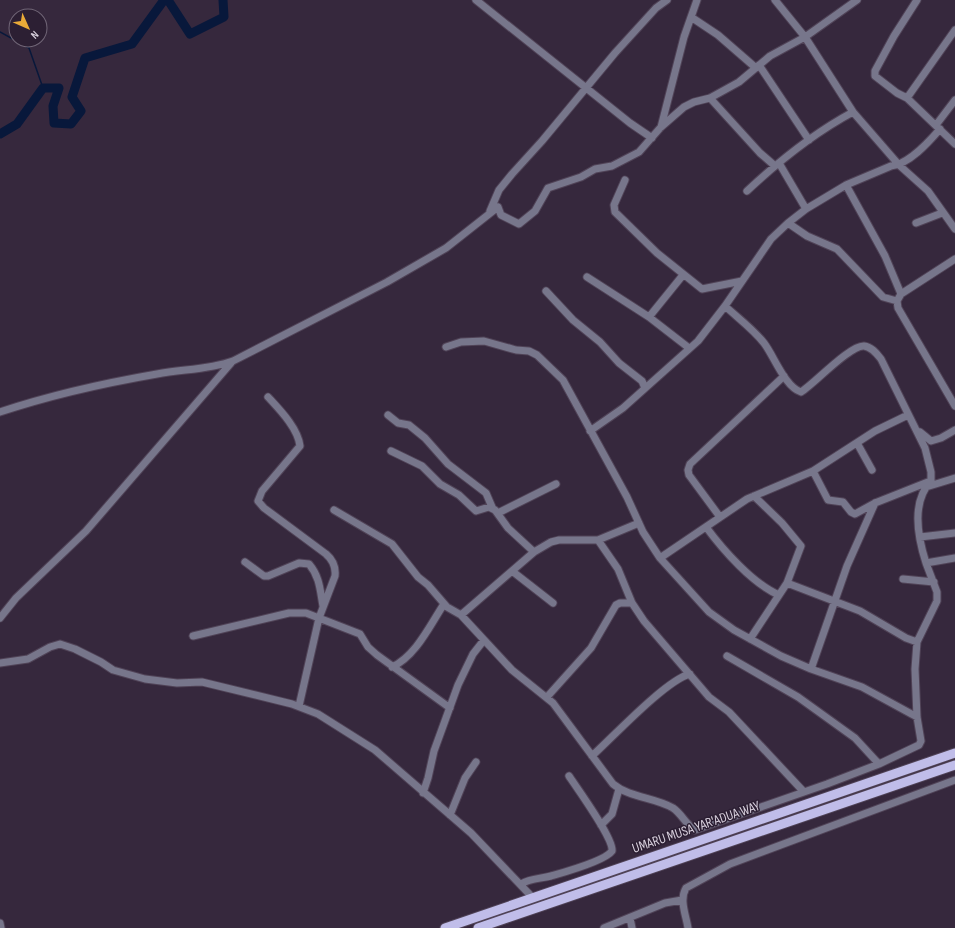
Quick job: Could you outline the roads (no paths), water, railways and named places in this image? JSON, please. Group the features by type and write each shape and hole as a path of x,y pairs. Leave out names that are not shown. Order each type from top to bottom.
{"main road":[{"name":"UMARU MUSA YAR'ADUA WAY","path":"445,928 955,753"},
{"name":"UMARU MUSA YAR'ADUA WAY","path":"478,928 955,765"}],"street":[{"path":"476,0 630,123 652,138"},
{"path":"490,211 499,190 512,174 587,88 625,41 656,8 667,0"},
{"path":"661,127 697,0"},
{"path":"775,0 805,37 853,112 899,165 928,192 955,229"},
{"path":"0,412 28,403 158,373 217,367 233,361 387,282 446,248 490,211 498,207 501,215 519,224 535,211 548,188 581,177 595,169 612,166 639,152 661,127 684,107 694,102 710,98 739,82 770,56 805,37 857,0"},
{"path":"917,0 875,71 877,78 907,98 955,144"},
{"path":"691,17 718,35 757,66 809,140"},
{"path":"907,98 955,30"},
{"path":"710,98 760,153 777,164 806,209"},
{"path":"590,431 623,408 698,340 725,306 771,239 806,209 846,185 891,166 899,165 920,149 938,127 955,100"},
{"path":"747,191 777,164 809,140 853,112"},
{"path":"625,180 613,209 657,253 702,289 742,281"},
{"path":"846,185 885,256 901,294"},
{"path":"916,223 942,213"},
{"path":"788,224 807,236 837,249 883,297 897,302"},
{"path":"955,259 901,294 897,302 898,308 955,406"},
{"path":"649,317 683,275"},
{"path":"587,277 649,317 689,348"},
{"path":"546,291 573,320 600,342 619,363 642,381 645,388"},
{"path":"334,510 394,546 418,577 428,585 444,604 461,615 512,670 547,697 606,776 619,789 675,809 695,830 879,764 919,745 921,741 917,718 915,669 917,642 937,602 937,592 926,563 920,537 918,515 921,494 930,481 928,458 917,429 881,359 869,348 864,346 854,350 830,367 801,392 796,390 784,376 763,342 725,306"},
{"path":"446,347 461,342 484,341 516,350 532,352 564,380 590,431 627,497 638,523 660,558 709,612 728,626 750,639 811,670 862,687 917,718"},
{"path":"0,618 16,598 86,531 233,361"},
{"path":"720,517 689,475 688,470 690,464 784,376"},
{"path":"268,397 288,422 299,441 300,446 262,491 258,500 264,508 330,558 336,570 319,618 299,706"},
{"path":"660,558 754,496 813,470 875,431 908,414"},
{"path":"388,415 398,423 410,425 426,438 448,464 486,493 492,507 508,528 534,552"},
{"path":"917,429 931,441 941,438 955,430"},
{"path":"857,443 872,470"},
{"path":"391,451 422,466 440,484 458,495 476,511 492,507"},
{"path":"813,470 826,498 843,502 852,513 856,513 875,503 930,481"},
{"path":"925,487 955,478"},
{"path":"498,513 556,484"},
{"path":"750,639 787,583 801,546 782,523 754,496"},
{"path":"811,670 847,566 875,503"},
{"path":"461,615 534,552 551,542 559,540 598,540 638,523"},
{"path":"706,527 720,546 757,582 779,596"},
{"path":"920,537 955,533"},
{"path":"598,540 618,569 632,603 644,621 709,698 729,712 804,792"},
{"path":"926,563 955,558"},
{"path":"245,562 264,576 268,576 299,563 309,564 314,570 321,585 323,608"},
{"path":"512,571 552,603"},
{"path":"903,579 934,582"},
{"path":"787,583 860,611 906,638 917,642"},
{"path":"547,697 591,648 616,605 620,603 632,603"},
{"path":"392,667 399,664 420,641 444,604"},
{"path":"193,636 297,612 306,613 360,634 368,647 392,667 450,708"},
{"path":"423,793 434,751 466,667 484,640"},
{"path":"0,663 28,660 50,647 60,644 75,649 113,670 145,680 177,683 202,682 299,706 318,714 374,750 450,815 471,833 533,898"},
{"path":"727,656 798,697 855,738 879,764"},
{"path":"592,756 655,696 677,679 690,674"},
{"path":"450,815 462,784 476,762"},
{"path":"521,884 533,878 553,875 605,858 610,854 613,847 569,776"},
{"path":"688,928 682,900 686,888 730,864 955,780"},
{"path":"601,826 612,814 619,789"},
{"path":"604,928 665,903 682,900"},
{"path":"630,918 632,928"},
{"path":"0,923 1,928"}],"waterway":[{"path":"0,134 17,124 43,88 59,88 53,106 54,123 71,124 81,111 72,97 85,58 132,44 164,0"},
{"path":"168,0 190,34 224,17 223,0"},
{"path":"0,32 29,48 43,88"}]}
